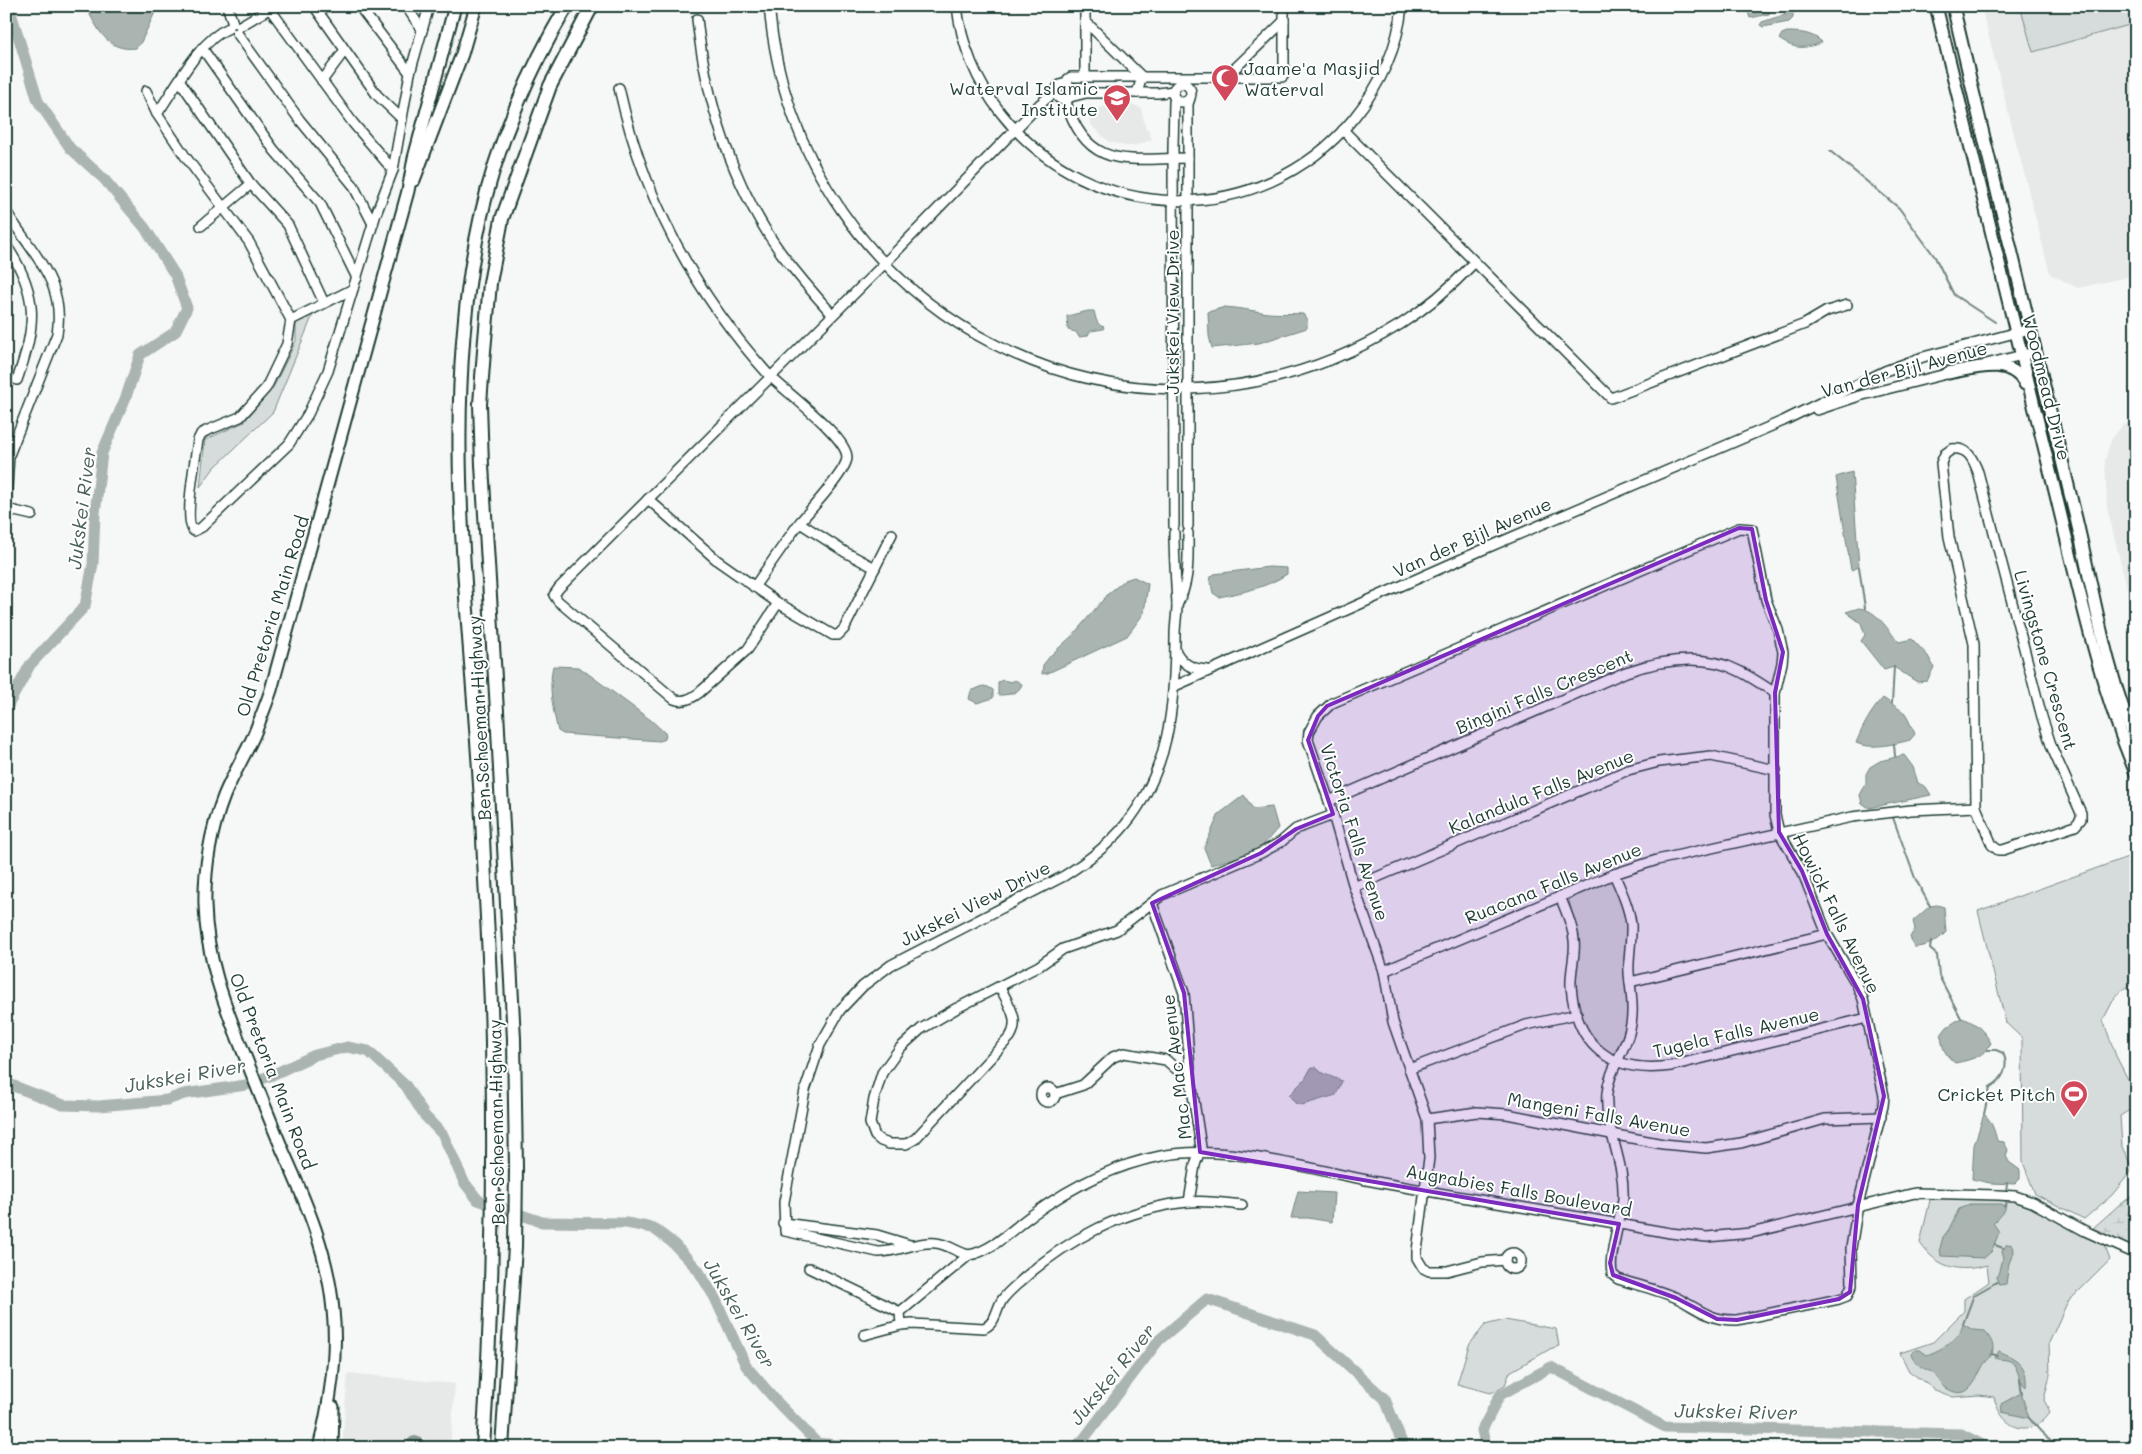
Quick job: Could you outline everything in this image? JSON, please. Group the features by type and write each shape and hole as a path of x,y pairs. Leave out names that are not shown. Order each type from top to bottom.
{"highway":[{"name":"Ben Schoeman Highway","path":"483,1448 492,1244 492,1044 483,832 464,566 460,403 462,350 470,280 481,214 513,115 530,74 566,6"},
{"name":"Ben Schoeman Highway","path":"502,1448 515,1247 516,1168 510,960 480,404 490,283 502,219 550,86 592,6"}],"main road":[{"name":"Old Pretoria Main Road","path":"332,1448 332,1391 335,1335 333,1309 324,1259 308,1208 259,1094 222,998 208,939 206,886 213,834 224,797 254,734 271,690 408,191 414,158 455,6"},
{"name":"Old Pretoria Main Road","path":"408,191 422,162 462,54 476,6"},
{"name":"Woodmead Drive","path":"1936,6 2014,332 2101,674 2136,774"},
{"name":"Woodmead Drive","path":"1953,6 2035,352 2083,544 2099,624 2117,687 2136,741"},
{"path":"1948,373 1988,366 2004,367 2021,377 2031,397"},
{"name":"Old Pretoria Main Road","path":"319,1448 332,1391"}],"street":[{"path":"227,6 235,28 298,118 353,184 373,224"},
{"path":"314,6 377,95 402,119"},
{"path":"360,6 410,73"},
{"path":"406,6 422,30"},
{"path":"146,91 157,114 185,156 249,242 262,263 290,320 287,344 266,388 240,417 206,431 201,434 198,440 189,509 190,526 194,532 202,527 289,444 308,414 328,371 373,224 393,170 410,73 429,6"},
{"path":"769,6 780,75 786,99 802,141 835,203 861,238 884,264 926,302 975,335 1022,358 1083,378 1147,389 1188,390 1263,380 1289,373 1360,346 1402,323 1426,307 1474,264"},
{"path":"957,6 965,42 974,69 989,98 1015,132 1046,158 1075,176 1091,183 1137,197 1188,202 1246,192 1278,178 1309,160 1343,130 1362,108 1379,82 1396,38 1402,6"},
{"path":"1085,77 1086,6"},
{"path":"1188,158 1119,158 1101,153 1079,134 1071,118 1067,94 1068,79 1071,77 1282,77 1284,75 1284,6"},
{"path":"157,114 202,48 212,37 235,28 272,7 353,123 393,170"},
{"path":"697,19 705,70 716,116 724,141 743,186 766,230 781,252 832,314"},
{"path":"1085,21 1142,77"},
{"path":"1226,77 1284,21"},
{"path":"202,48 274,150 320,203 357,278"},
{"path":"322,81 345,50"},
{"path":"1137,93 1142,77"},
{"name":"Jukskei View Drive","path":"784,1227 784,1202 805,1090 820,1044 840,1010 863,986 891,965 1064,876 1100,851 1124,827 1155,778 1168,735 1175,686 1177,605 1174,563 1174,102 1176,77"},
{"path":"1036,110 1067,94 1176,94 1183,102 1190,98 1191,91 1188,87 1188,77"},
{"path":"180,80 251,184 288,225 324,303"},
{"path":"778,603 748,649 699,693 681,701 665,692 572,613 554,595 770,376 1056,91 1060,84 1067,94"},
{"path":"1176,94 1183,85 1188,87"},
{"path":"619,88 639,160 667,229 690,270 714,306 770,376 833,432 846,451 847,458 842,470 800,522 754,587"},
{"name":"Jukskei View Drive","path":"1177,605 1185,589 1188,563 1188,158 1190,98"},
{"path":"1343,130 1474,264 1611,398 1805,324 1827,311 1847,305"},
{"path":"201,226 251,184"},
{"path":"6,211 40,257 48,274 56,297 58,324 57,334 9,455 6,502"},
{"path":"6,244 17,261 28,286 32,310 29,346 17,380"},
{"path":"290,320 353,289"},
{"name":"Van der Bijl Avenue","path":"1175,686 1482,550 1783,421 1907,362 2030,329"},
{"name":"Van der Bijl Avenue","path":"1783,421 1859,396 2035,352"},
{"name":"Livingstone Crescent","path":"1956,449 1966,452 1973,459 1978,472 2042,717 2052,748 2079,808 2081,819 2075,826 2010,849 1998,850 1992,845 1976,807 1974,644 1949,537 1941,464 1945,454 1956,449"},
{"path":"648,499 705,551 778,603 833,635 838,635 844,629 892,534"},
{"path":"6,509 32,515"},
{"path":"800,522 845,552 874,568"},
{"path":"1174,525 1188,525"},
{"name":"Howick Falls Avenue","path":"1619,1224 1610,1264 1611,1272 1615,1277 1676,1298 1711,1317 1730,1320 1839,1299 1849,1294 1852,1285 1851,1248 1858,1205 1881,1117 1884,1096 1864,998 1827,934 1802,871 1779,832 1775,815 1775,693 1782,663 1781,642 1766,600 1754,531 1746,527 1739,528"},
{"name":"Victoria Falls Avenue","path":"1505,1260 1482,1262 1447,1271 1429,1271 1423,1268 1418,1258 1417,1251 1429,1158 1427,1119 1393,1022 1384,970 1354,887 1308,740 1309,732 1318,716 1327,706 1739,528"},
{"path":"1174,563 1188,563"},
{"path":"1175,650 1180,660 1190,667 1209,670"},
{"name":"Bingini Falls Crescent","path":"1328,801 1626,672 1653,663 1688,661 1716,663 1738,671 1775,693"},
{"name":"Kalandula Falls Avenue","path":"1354,887 1628,770 1660,762 1711,756 1776,770"},
{"name":"Ruacana Falls Avenue","path":"1384,970 1614,874 1657,860 1852,817 1911,810 1976,807"},
{"path":"1000,987 1015,1021 1015,1027 1010,1037 915,1139 898,1145 881,1141 871,1130 870,1115 877,1086 882,1073 900,1048 920,1029 1039,966 1063,950 1117,930 1170,891 1262,853 1281,842 1296,829 1333,815"},
{"path":"1614,874 1629,911 1631,923 1629,959 1633,1008 1629,1032 1612,1071 1607,1094 1608,1109 1624,1181 1619,1224"},
{"name":"Tugela Falls Avenue","path":"1560,896 1574,940 1571,985 1576,1014 1592,1043 1603,1055 1617,1062 1646,1069 1671,1066 1868,1018"},
{"name":"Mac Mac Avenue","path":"1152,903 1184,993 1191,1082 1201,1142 1189,1202"},
{"path":"1630,982 1827,934"},
{"path":"1409,1068 1521,1026 1576,1014"},
{"path":"1055,1094 1083,1084 1113,1057 1124,1053 1166,1060 1191,1082"},
{"name":"Mangeni Falls Avenue","path":"1427,1119 1477,1112 1495,1113 1671,1145 1706,1148 1741,1143 1825,1119 1881,1117"},
{"name":"Augrabies Falls Boulevard","path":"900,1312 969,1255 988,1248 1047,1204 1095,1177 1144,1160 1174,1154 1200,1152 1260,1159 1424,1191 1698,1236 1730,1236 1751,1233 1858,1205 1915,1193 2015,1196 2032,1202 2085,1231 2136,1254"},
{"path":"864,1335 901,1325 924,1324 979,1329 989,1326 1009,1293 1035,1269 1071,1243 1104,1226 1131,1215 1189,1202 1242,1204"},
{"path":"784,1227 884,1236 910,1245"},
{"path":"784,1227 857,1247 888,1252 910,1245 939,1243 969,1255"},
{"path":"857,1247 859,1233"},
{"path":"809,1268 900,1312 901,1325"}],"highlighted area":[{"path":"1739,528 1752,529 1766,600 1783,652 1775,693 1779,832 1802,871 1827,934 1863,999 1884,1096 1858,1205 1850,1292 1839,1299 1737,1320 1717,1319 1676,1298 1613,1275 1610,1263 1619,1224 1200,1152 1184,993 1152,903 1261,853 1296,829 1333,814 1308,740 1318,716 1327,706"}],"shaded area":[{"path":"85,6 158,6 141,42 136,48 126,48 117,46 104,37"},
{"path":"1746,6 1757,6 1762,11 1770,12 1769,14 1750,18"},
{"path":"1981,6 2136,6 2136,275 2078,288 2050,274"},
{"path":"1793,12 1793,18 1789,22 1763,27 1760,25 1762,22"},
{"path":"1787,32 1806,34 1822,42 1805,47 1789,45 1779,39 1782,34"},
{"name":"Waterval Islamic Institute","path":"1119,99 1141,108 1146,130 1148,129 1152,140 1133,146 1125,146 1108,141 1093,127 1086,113 1097,110"},
{"path":"1225,307 1268,313 1303,314 1307,320 1307,328 1259,343 1212,348 1209,336 1208,312"},
{"path":"1094,311 1099,325 1104,327 1103,329 1091,331 1087,336 1079,337 1076,332 1068,330 1067,316"},
{"path":"2136,418 2136,624 2107,508 2105,460 2111,440 2122,426"},
{"path":"1852,472 1859,567 1851,570 1836,477"},
{"path":"1269,567 1287,568 1287,574 1271,583 1246,591 1219,597 1213,593 1210,578 1214,574"},
{"path":"1134,577 1148,584 1144,613 1127,636 1048,673 1042,674 1043,665 1051,655 1072,636 1109,593 1125,580"},
{"path":"1859,608 1872,612 1877,616 1899,642 1912,639 1928,656 1934,667 1927,681 1917,682 1894,667 1884,670 1861,641 1865,635 1861,623 1846,612"},
{"path":"553,666 579,667 652,721 666,734 665,739 660,741 563,734 558,731 551,690"},
{"path":"1003,680 1011,682 1015,680 1022,684 1016,692 998,695 998,682"},
{"path":"983,686 993,690 993,698 977,703 969,699 971,691"},
{"path":"1883,698 1905,713 1915,734 1910,740 1890,745 1869,746 1856,743 1867,719"},
{"path":"1904,755 1913,767 1918,783 1926,787 1931,795 1869,808 1862,803 1860,795 1866,784 1866,774 1870,767 1880,761"},
{"path":"1244,795 1253,809 1272,807 1278,828 1258,851 1211,865 1204,848 1219,814"},
{"path":"1930,906 1944,907 1946,932 1932,943 1914,947 1910,937 1915,929 1913,921"},
{"path":"1961,1018 1971,1021 1979,1027 1991,1043 1985,1052 1980,1055 1955,1063 1945,1051 1941,1035 1947,1027"},
{"path":"1316,1067 1322,1073 1342,1081 1336,1095 1302,1105 1295,1103 1289,1095 1305,1079 1311,1068"},
{"path":"1984,1114 1989,1119 1997,1141 2004,1142 2008,1150 2006,1156 2009,1162 2020,1170 2020,1179 2015,1184 1990,1183 1972,1179 1974,1145"},
{"path":"1298,1191 1334,1193 1332,1222 1308,1218 1291,1218"},
{"path":"1971,1204 2000,1204 2005,1206 2005,1210 1993,1223 1999,1232 1992,1251 1984,1258 1941,1256 1940,1248 1943,1237 1959,1209"},
{"path":"2007,1244 2013,1245 2014,1252 2009,1263 2006,1284 1999,1285 1996,1277 2004,1258 2002,1251"},
{"path":"1963,1324 1973,1330 1985,1331 1992,1342 1993,1351 1971,1387 1961,1393 1944,1387 1932,1373 1917,1364 1911,1354 1915,1350 1920,1350 1927,1355 1944,1347 1958,1335"},
{"path":"1999,1351 2016,1360 2023,1368 2026,1387 2011,1361 1995,1358"},
{"path":"348,1373 455,1384 450,1448 342,1448"},
{"path":"2021,1393 2029,1418 2002,1412 2001,1404"}],"green space":[{"path":"2020,6 2136,6 2136,23 2033,52"},
{"path":"314,312 273,412 214,468 200,487 205,440 244,422 274,386 296,341 296,321"},
{"path":"2136,854 2136,981 2116,995 2103,1020 2116,1056 2136,1095 2136,1106 2120,1116 2122,1147 2133,1169 2112,1195 2084,1219 2035,1194 2023,1162 2022,1038 2006,1023 1978,911"},
{"path":"1612,877 1628,916 1630,1008 1616,1061 1603,1054 1581,1022 1574,992 1576,930 1568,896"},
{"path":"2136,1194 2136,1249 2093,1228 2120,1204"},
{"path":"1931,1196 2009,1198 2032,1207 2104,1244 2110,1260 2067,1303 2049,1343 2050,1375 2044,1400 2050,1412 2042,1421 2034,1426 2017,1427 2010,1423 2003,1417 1994,1397 1979,1395 1953,1397 1935,1390 1909,1371 1900,1353 1933,1342 1964,1311 1964,1299 1989,1282 1987,1265 1967,1268 1949,1266 1934,1258 1920,1243"},
{"path":"1505,1320 1556,1329 1559,1346 1550,1349 1510,1372 1505,1385 1491,1393 1457,1384 1469,1345 1485,1325"}],"waterway":[{"name":"Jukskei River","path":"6,709 30,665 85,606 93,564 95,514 102,453 126,397 140,355 175,332 187,308 175,275 145,228 104,179 70,148 38,101 9,6"},
{"path":"1830,151 1899,208 1935,257 1954,295 1995,322"},
{"path":"1859,567 1865,608"},
{"path":"1892,703 1894,667"},
{"path":"1894,744 1895,756"},
{"path":"1892,815 1915,878 1930,906"},
{"path":"1931,942 1930,949 1937,955 1939,976 1961,1018"},
{"name":"Jukskei River","path":"6,1083 63,1105 99,1106 167,1100 184,1094 246,1085 315,1055 347,1047 368,1051 406,1086 424,1115 443,1135 464,1182 478,1200 542,1222 626,1223 653,1228 673,1243 698,1270 715,1298 746,1366 779,1404 817,1443 866,1448"},
{"path":"1984,1114 1990,1087 2004,1073 2006,1063 2003,1053 1996,1050 1987,1050"},
{"path":"2006,1193 2007,1183"},
{"path":"2005,1206 2006,1198"},
{"path":"1995,1245 2003,1248"},
{"path":"1963,1324 1974,1295 1997,1282"},
{"name":"Jukskei River","path":"1074,1448 1083,1440 1159,1340 1207,1299 1315,1335 1385,1399 1404,1448"},
{"path":"1992,1354 1998,1356"},
{"name":"Jukskei River","path":"1486,1448 1482,1430 1500,1395 1551,1367 1665,1427 1961,1434 1988,1448"},
{"path":"2020,1379 2022,1394"},
{"path":"2029,1418 2049,1439 2060,1445 2075,1446 2077,1448"},
{"name":"Jukskei River","path":"921,1448 933,1448"}],"taxiway":[{"path":"415,1445 418,1448"}],"place":[{"name":"Jaame'a Masjid Waterval","path":"1225,102"},
{"name":"Waterval Islamic Institute","path":"1117,122"},
{"name":"Cricket Pitch","path":"2074,1118"}]}
